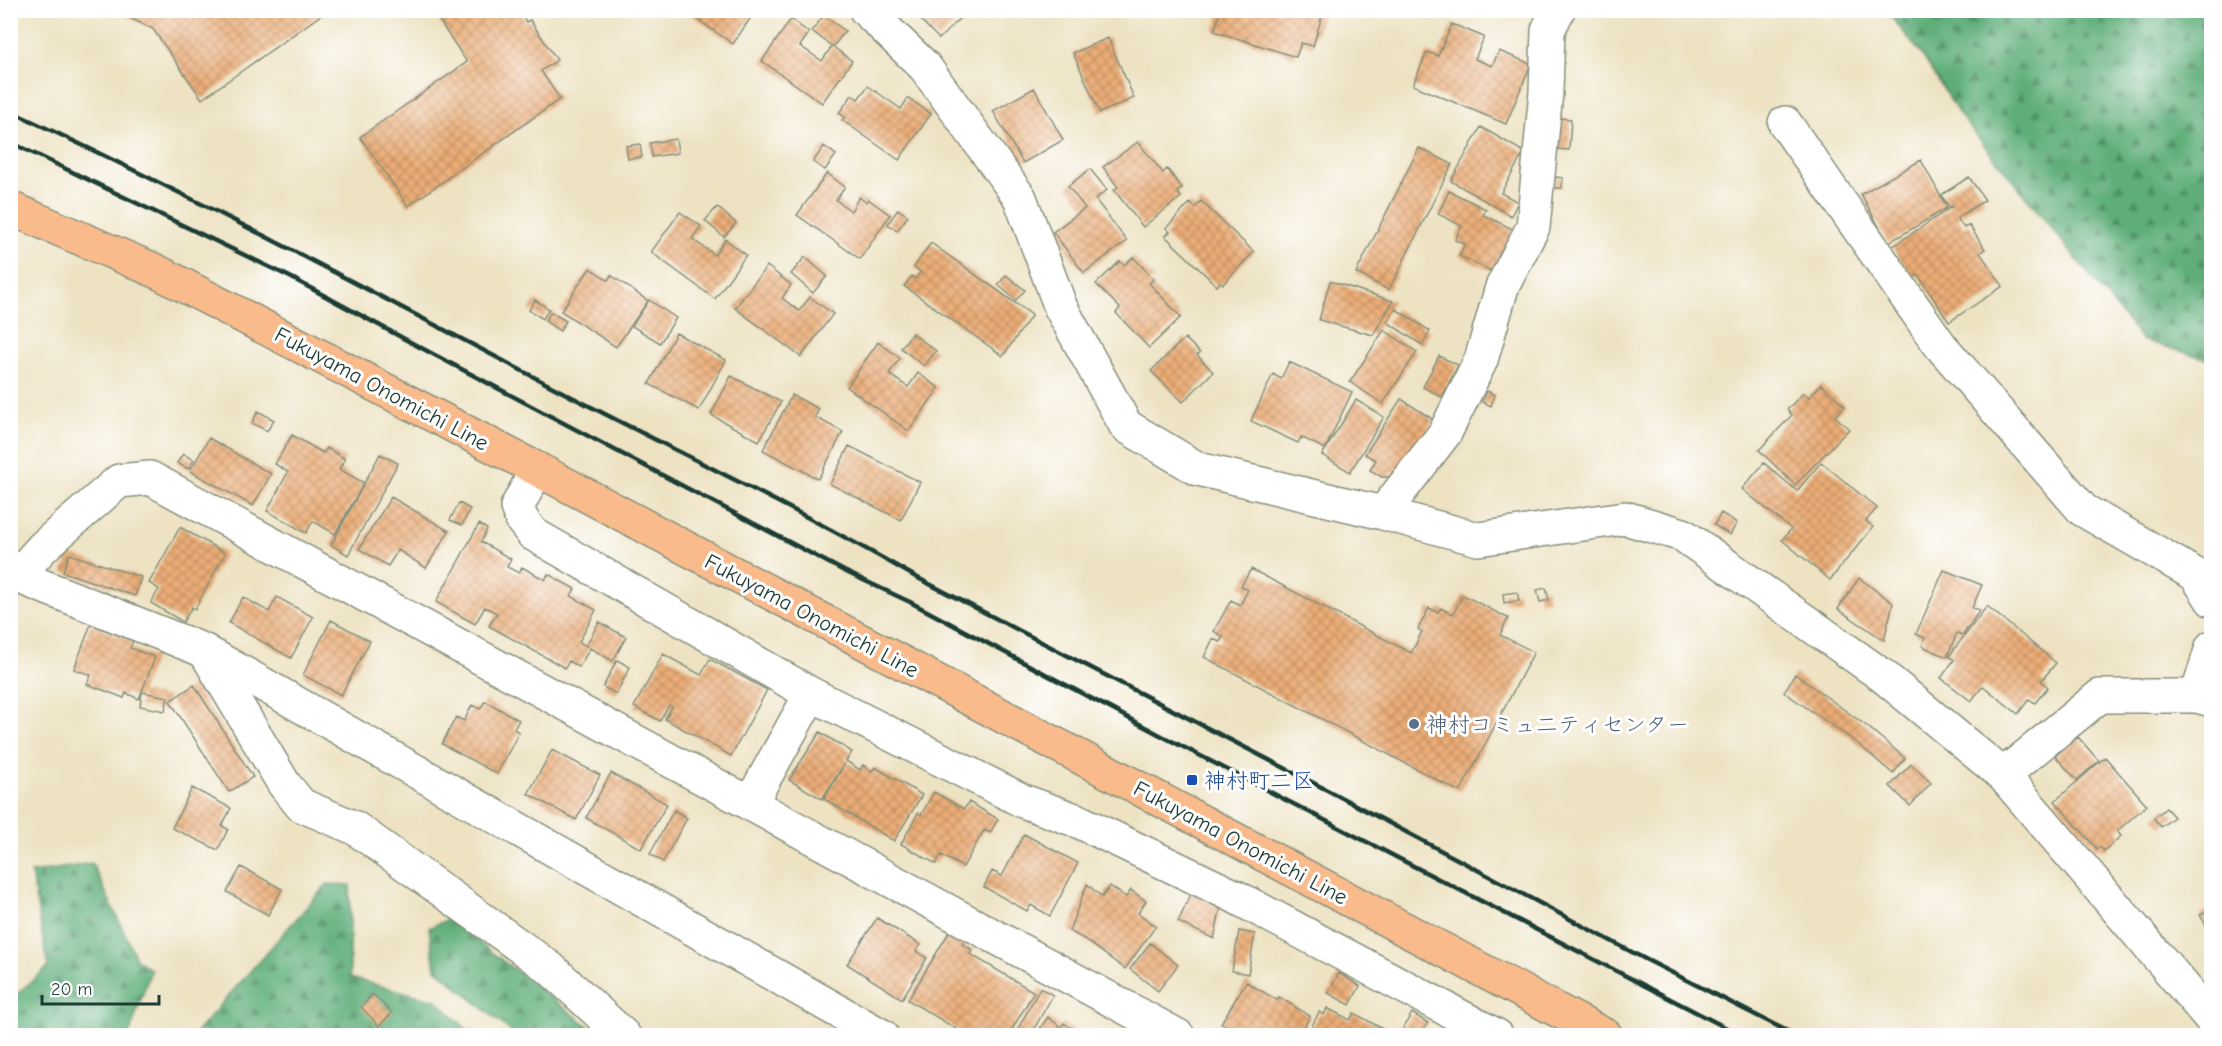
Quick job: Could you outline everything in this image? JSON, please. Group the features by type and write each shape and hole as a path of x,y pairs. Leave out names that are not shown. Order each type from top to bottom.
{"main road":[{"name":"Fukuyama Onomichi Line","path":"10,208 156,271 537,469 1606,1035"}],"street":[{"path":"866,10 925,67 1020,198 1061,308 1126,426 1198,469 1383,513 1478,539 1624,519 1683,535 1883,676 2003,776 2211,1020"},
{"path":"1383,513 1444,433 1481,360 1502,287 1533,227 1546,92 1548,30 1558,10"},
{"path":"1785,123 1940,345 2083,510 2196,575 2211,600"},
{"path":"537,469 517,507 522,520 533,534 812,694 1023,801 1078,821 1234,896 1497,1035"},
{"path":"882,1035 205,651 14,575 119,481 150,478 1178,1035"},
{"path":"2003,776 2100,696 2204,698 2211,647"},
{"path":"205,651 278,775 302,805 355,828 550,968 624,1035"},
{"path":"750,804 812,694"}],"green space":[{"path":"1886,11 2211,11 2211,360 2142,340 1959,114 1920,52"},
{"path":"92,863 137,960 151,970 129,1035 11,1035 11,999 48,967 31,873"},
{"path":"327,884 350,885 350,978 436,1000 473,1035 193,1036"},
{"path":"448,919 600,1035 515,1035 435,968 429,928"}],"building":[{"path":"113,10 328,10 202,99 153,29"},
{"path":"432,10 519,10 526,22 530,20 557,60 541,71 560,99 408,206 360,137 467,62"},
{"path":"684,10 756,10 733,44"},
{"path":"911,10 968,10 939,39"},
{"path":"1221,10 1316,10 1323,13 1313,46 1301,43 1296,57 1214,31"},
{"path":"824,15 845,31 833,47 812,31"},
{"path":"791,19 809,33 800,46 822,61 832,46 852,61 822,103 762,61"},
{"path":"1452,24 1484,37 1475,59 1492,66 1499,51 1531,64 1506,124 1413,85 1427,52 1438,56"},
{"path":"1108,38 1134,98 1100,113 1073,53"},
{"path":"868,86 901,109 908,98 931,114 899,160 842,120 845,117 839,113 852,95 858,99"},
{"path":"1034,88 1063,140 1023,163 993,111"},
{"path":"1558,118 1571,119 1569,150 1556,149"},
{"path":"1481,127 1524,152 1501,193 1518,202 1511,216 1451,181"},
{"path":"676,139 678,153 652,157 650,143"},
{"path":"1138,142 1163,173 1167,169 1182,188 1177,192 1181,197 1143,227 1114,190 1118,187 1103,167"},
{"path":"640,144 642,157 628,159 626,146"},
{"path":"824,146 836,155 825,170 813,162"},
{"path":"1419,148 1452,164 1389,290 1356,273"},
{"path":"1921,160 1947,208 1888,243 1861,194"},
{"path":"1090,169 1107,190 1095,199 1127,241 1084,273 1053,232 1085,208 1068,186"},
{"path":"827,173 845,187 836,200 851,211 859,197 866,202 868,199 890,215 860,259 797,215"},
{"path":"1554,177 1563,178 1562,188 1553,188"},
{"path":"1969,177 1985,200 1957,218 1964,228 1969,225 1985,249 1980,253 2003,286 1949,322 1918,275 1913,279 1892,247 1953,206 1949,207 1941,195"},
{"path":"1449,191 1486,209 1483,215 1513,229 1493,272 1459,256 1465,244 1455,240 1462,226 1438,214"},
{"path":"1201,201 1254,252 1223,284 1220,282 1217,286 1165,236 1170,232 1166,228 1190,203 1195,208"},
{"path":"717,207 736,223 724,237 705,221"},
{"path":"898,209 908,216 897,231 888,224"},
{"path":"680,212 701,226 692,239 715,255 725,239 746,255 715,299 651,252"},
{"path":"931,243 1032,315 1003,356 904,286 912,276 915,279 921,272 914,267"},
{"path":"805,257 827,276 813,293 791,274"},
{"path":"1133,257 1154,279 1149,283 1181,317 1149,348 1116,313 1120,308 1096,284 1120,261 1124,265"},
{"path":"767,266 791,285 782,298 799,311 810,297 833,314 801,357 735,308"},
{"path":"590,268 608,280 611,275 648,301 616,347 561,311"},
{"path":"1006,275 1025,290 1016,300 998,285"},
{"path":"1330,281 1393,301 1373,335 1319,320"},
{"path":"535,300 549,309 543,319 529,310"},
{"path":"649,300 676,318 660,343 632,326"},
{"path":"1396,309 1430,331 1422,345 1387,322"},
{"path":"551,312 566,321 560,331 545,321"},
{"path":"1384,330 1417,352 1383,404 1350,382"},
{"path":"676,333 726,360 699,410 649,384"},
{"path":"912,333 936,351 924,366 901,348"},
{"path":"1185,338 1200,353 1197,355 1213,372 1183,402 1151,371"},
{"path":"878,342 900,358 889,374 908,387 918,373 939,388 909,431 847,387"},
{"path":"1439,356 1458,365 1442,397 1423,387"},
{"path":"1289,362 1352,392 1325,449 1301,437 1298,443 1251,421 1273,374 1281,379"},
{"path":"731,376 781,402 759,441 711,415"},
{"path":"1821,384 1845,406 1835,416 1849,429 1795,485 1759,450 1792,415 1787,410 1803,393 1809,397"},
{"path":"1487,391 1495,395 1491,406 1482,402"},
{"path":"792,395 819,409 815,417 843,432 818,479 763,450"},
{"path":"1401,399 1434,420 1398,475 1393,472 1389,477 1382,477 1370,470 1376,460 1365,454"},
{"path":"1356,400 1384,417 1350,472 1322,455"},
{"path":"258,411 274,420 267,431 252,423"},
{"path":"292,435 323,453 327,448 345,459 339,469 364,483 335,534 313,521 306,533 267,511 288,472 275,464"},
{"path":"209,438 271,474 253,506 190,471"},
{"path":"849,446 920,482 901,520 830,484"},
{"path":"183,454 194,460 188,469 177,463"},
{"path":"380,454 398,463 348,555 331,545"},
{"path":"1821,462 1877,508 1866,521 1873,527 1830,580 1782,540 1791,529 1742,489 1764,463 1797,491"},
{"path":"391,497 449,531 426,568 398,550 388,566 359,549"},
{"path":"459,503 470,509 462,525 450,520"},
{"path":"1721,513 1737,523 1730,535 1714,525"},
{"path":"479,524 487,529 481,542 511,559 507,567 519,573 522,567 545,580 548,574 575,589 571,596 596,610 579,642 586,646 599,622 626,637 613,661 590,648 579,667 569,661 565,668 489,626 497,613 485,607 475,624 436,602"},
{"path":"180,527 225,553 195,609 192,607 183,622 151,603 159,589 149,583"},
{"path":"69,554 141,577 135,596 63,572"},
{"name":"神村コミュ二ティセンター","path":"1251,569 1411,653 1422,632 1418,629 1429,608 1438,612 1440,608 1453,614 1463,595 1508,618 1500,635 1534,652 1460,792 1204,657 1213,639 1220,642 1223,637 1214,631 1231,600 1240,605 1248,590 1241,586"},
{"path":"1944,570 1982,585 1972,608 1980,610 1963,635 1957,633 1947,657 1922,646 1925,638 1916,634"},
{"path":"1859,578 1893,603 1884,640 1838,609"},
{"path":"1546,588 1549,600 1540,602 1537,590"},
{"path":"1517,592 1519,601 1504,603 1503,594"},
{"path":"243,597 269,612 277,597 313,617 291,658 229,623"},
{"path":"1987,606 2056,663 2041,681 2048,687 2035,703 2029,699 2018,714 1983,686 1971,701 1941,678 1954,660 1949,656"},
{"path":"331,620 370,641 341,695 303,675"},
{"path":"91,624 133,641 130,648 155,657 139,699 126,693 124,698 87,684 91,675 74,669"},
{"path":"663,654 701,675 710,659 767,690 731,756 665,719 672,707 669,705 660,721 634,707"},
{"path":"617,660 630,667 616,694 603,687"},
{"path":"1795,674 1868,727 1905,758 1893,774 1856,742 1784,692"},
{"path":"194,685 253,777 229,792 170,701"},
{"path":"142,692 168,697 165,711 140,706"},
{"path":"485,701 519,720 514,729 519,732 497,774 442,744 456,717 464,721 472,705 480,709"},
{"path":"820,732 852,752 846,761 860,770 863,765 872,771 875,767 922,795 894,841 824,799 845,763 822,799 789,780"},
{"path":"2078,737 2099,761 2077,780 2055,756"},
{"path":"552,750 600,775 576,820 528,794"},
{"path":"2105,757 2147,805 2117,831 2121,836 2104,851 2100,847 2097,849 2055,801"},
{"path":"1911,764 1931,783 1910,806 1890,786"},
{"path":"611,773 667,804 641,849 586,818"},
{"path":"192,788 231,808 222,826 228,829 218,850 172,828"},
{"path":"934,792 964,809 969,802 998,819 990,833 984,830 963,867 941,855 936,864 901,844 918,813 921,815"},
{"path":"2166,808 2174,817 2161,827 2154,818"},
{"path":"674,810 687,818 663,862 650,854"},
{"path":"1024,834 1078,863 1050,916 1031,905 1027,911 984,887 992,871 1002,876"},
{"path":"241,867 282,889 268,915 227,892"},
{"path":"1087,884 1102,897 1110,886 1126,897 1131,890 1146,901 1138,913 1156,926 1125,969 1084,939 1069,931"},
{"path":"1192,892 1221,906 1214,939 1178,922"},
{"path":"2212,908 2212,935 2200,915"},
{"path":"877,918 921,945 916,951 927,958 902,999 847,964"},
{"path":"954,924 969,933 962,944 973,950 970,954 1034,992 1008,1036 968,1036 908,1000"},
{"path":"1239,931 1255,934 1248,974 1232,971"},
{"path":"1150,943 1178,965 1158,991 1130,969"},
{"path":"1339,973 1360,986 1350,1005 1328,993"},
{"path":"1246,982 1277,1000 1279,997 1310,1016 1299,1036 1241,1036 1221,1023"},
{"path":"1040,988 1053,995 1030,1036 1014,1036"},
{"path":"373,994 392,1013 379,1026 361,1007"},
{"path":"1327,1008 1350,1020 1354,1013 1392,1034 1391,1036 1307,1036 1319,1012 1324,1015"},
{"path":"1412,1013 1428,1023 1420,1036 1408,1036 1410,1033 1403,1028"},
{"path":"1048,1017 1061,1027 1064,1023 1077,1033 1075,1036 1035,1036"}],"railway":[{"path":"10,111 292,250 786,506 914,576 1329,791 1645,959 1797,1036"},
{"path":"10,142 290,277 844,571 910,602 1162,736 1742,1036"}],"place":[{"name":"神村コミュ二ティセンター","path":"1414,724"},
{"name":"神村町二区","path":"1192,780"}]}
